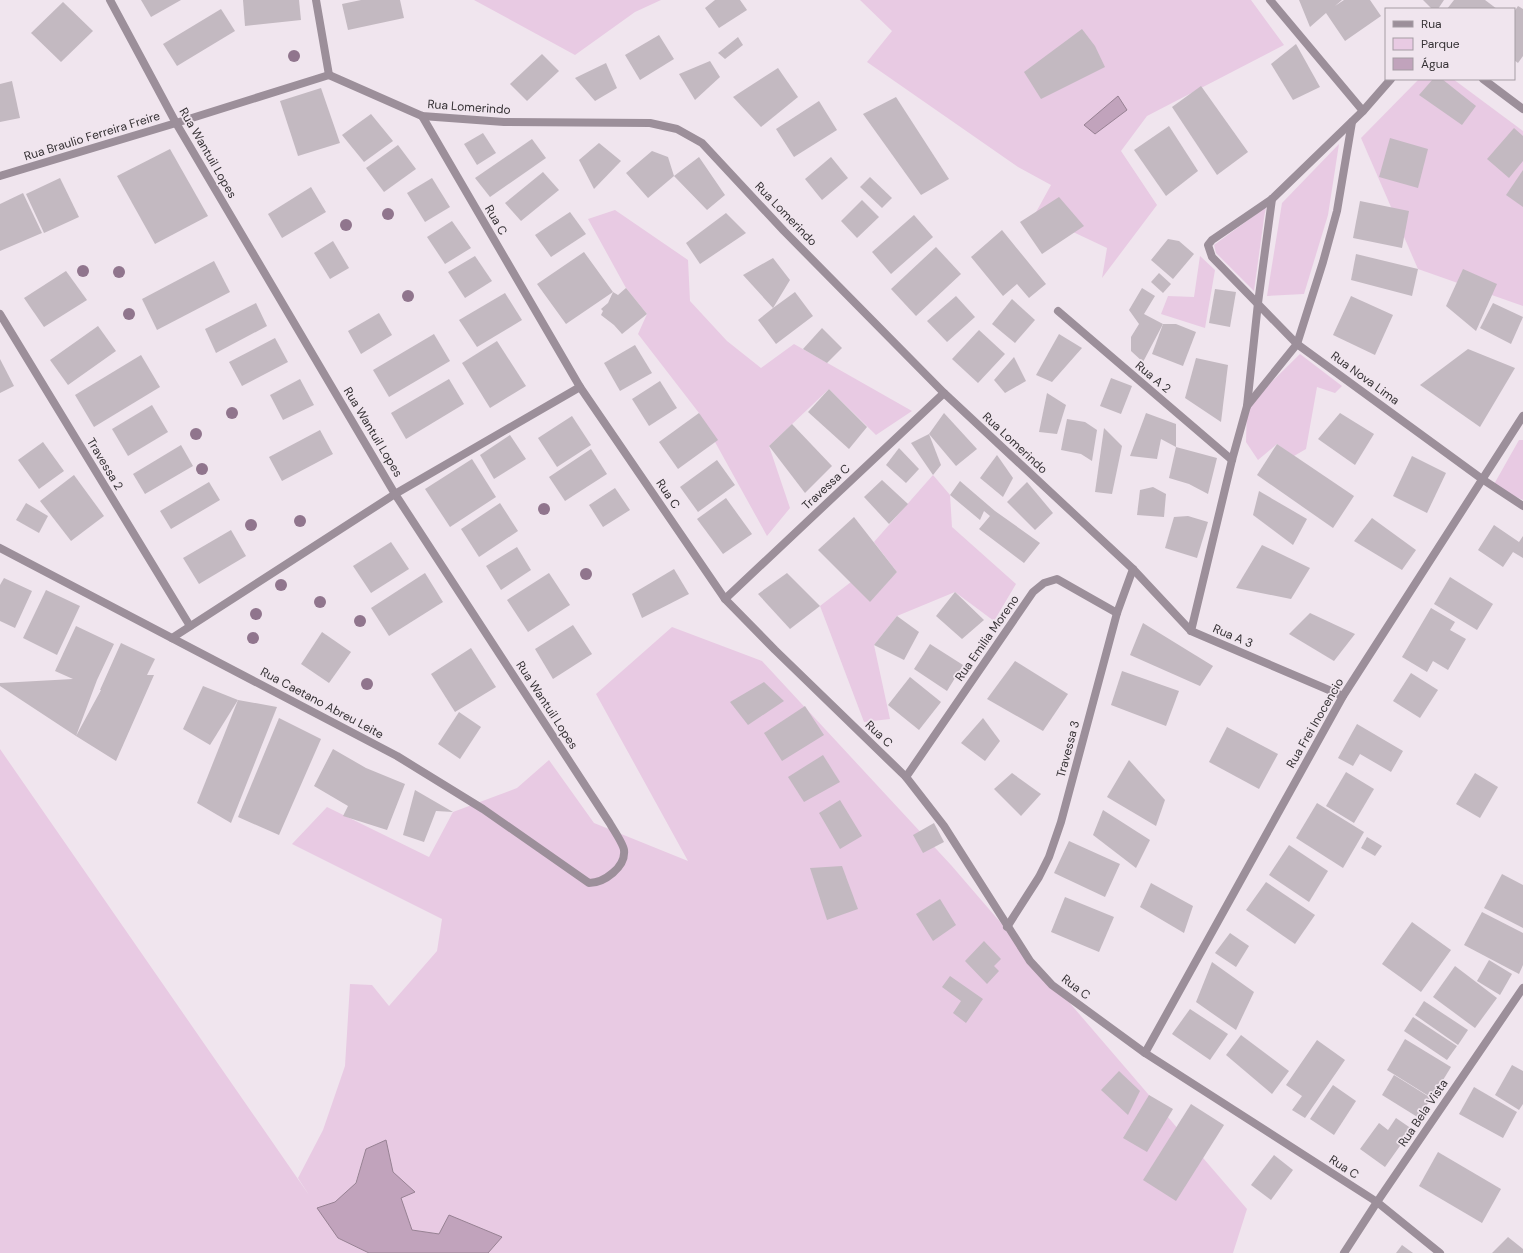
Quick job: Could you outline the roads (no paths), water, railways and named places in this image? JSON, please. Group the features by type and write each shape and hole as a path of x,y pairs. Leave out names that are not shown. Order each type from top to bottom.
{"street":[{"name":"Rua Wantuil Lopes","path":"110,0 176,123 395,494 609,822 624,848 624,857 619,867"},
{"path":"316,0 328,75"},
{"path":"1270,0 1363,111"},
{"name":"Rua Braulio Ferreira Freire","path":"0,176 328,75"},
{"name":"Rua Lomerindo","path":"328,75 422,116 504,122 650,123 677,129 702,142 784,231 944,393 1133,569"},
{"path":"1191,631 1232,460 1247,406 1258,303 1272,199 1363,111 1389,80"},
{"path":"1484,80 1523,109"},
{"name":"Rua C","path":"422,116 580,387 725,599 775,650 906,777 944,826 1030,961 1052,985 1145,1053 1376,1202 1440,1253"},
{"path":"1247,406 1297,344 1323,262 1337,211 1352,122"},
{"name":"Rua Nova Lima","path":"1272,199 1212,240 1208,245 1212,257 1297,344 1482,479 1523,506"},
{"name":"Rua A 2","path":"1058,311 1232,460"},
{"name":"Travessa 2","path":"0,314 190,626"},
{"path":"172,638 395,494 580,387"},
{"name":"Travessa C","path":"725,599 944,393"},
{"name":"Rua Frei Inocencio","path":"1145,1053 1343,696 1523,416"},
{"name":"Rua Caetano Abreu Leite","path":"0,548 397,756 483,809 589,884 596,884 602,881 619,867"},
{"name":"Travessa 3","path":"1007,927 1039,877 1049,857 1061,822 1117,613 1133,569"},
{"name":"Rua A 3","path":"1133,569 1191,631 1343,696"},
{"name":"Rua Emilia Moreno","path":"906,777 1033,592 1044,583 1057,579 1117,613"},
{"name":"Rua Bela Vista","path":"1344,1253 1376,1202 1523,988"}],"water":[{"path":"1118,96 1127,110 1095,134 1084,125"},
{"path":"386,1140 393,1172 415,1192 401,1198 412,1230 439,1234 449,1215 502,1237 488,1253 369,1253 338,1238 317,1208 335,1202 356,1183 366,1149"}]}
